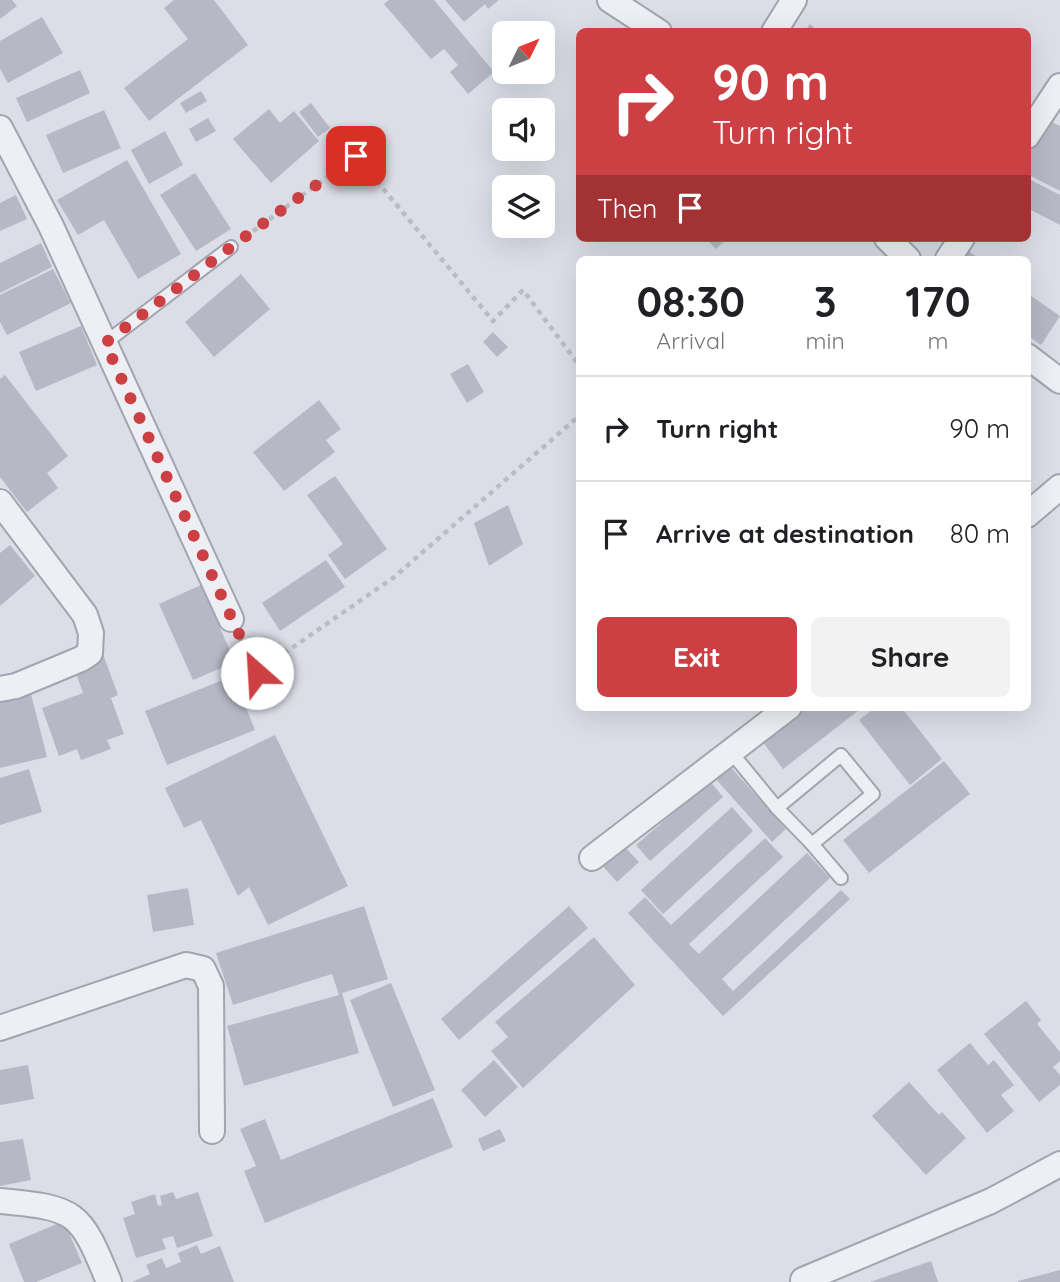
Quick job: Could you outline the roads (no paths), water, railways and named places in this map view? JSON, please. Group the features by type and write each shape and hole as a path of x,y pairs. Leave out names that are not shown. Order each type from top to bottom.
{"street":[{"path":"610,0 653,28"},
{"path":"776,28 794,0"},
{"path":"1031,130 1060,86"},
{"path":"0,128 51,226 230,619"},
{"path":"891,242 905,256"},
{"path":"1031,359 1060,381"},
{"path":"1031,511 1060,487"},
{"path":"0,502 85,615 90,633 90,653 82,659 16,686 0,689"},
{"path":"592,858 784,711"},
{"path":"0,1028 186,965 203,969 211,986 212,1131"},
{"path":"803,1280 991,1201 1060,1164"},
{"path":"0,1201 47,1205 67,1213 81,1224 92,1241 109,1282"}],"lane":[{"path":"105,343 231,247"},
{"path":"731,752 777,808 841,878"},
{"path":"777,808 841,755 873,794 812,844"}]}
